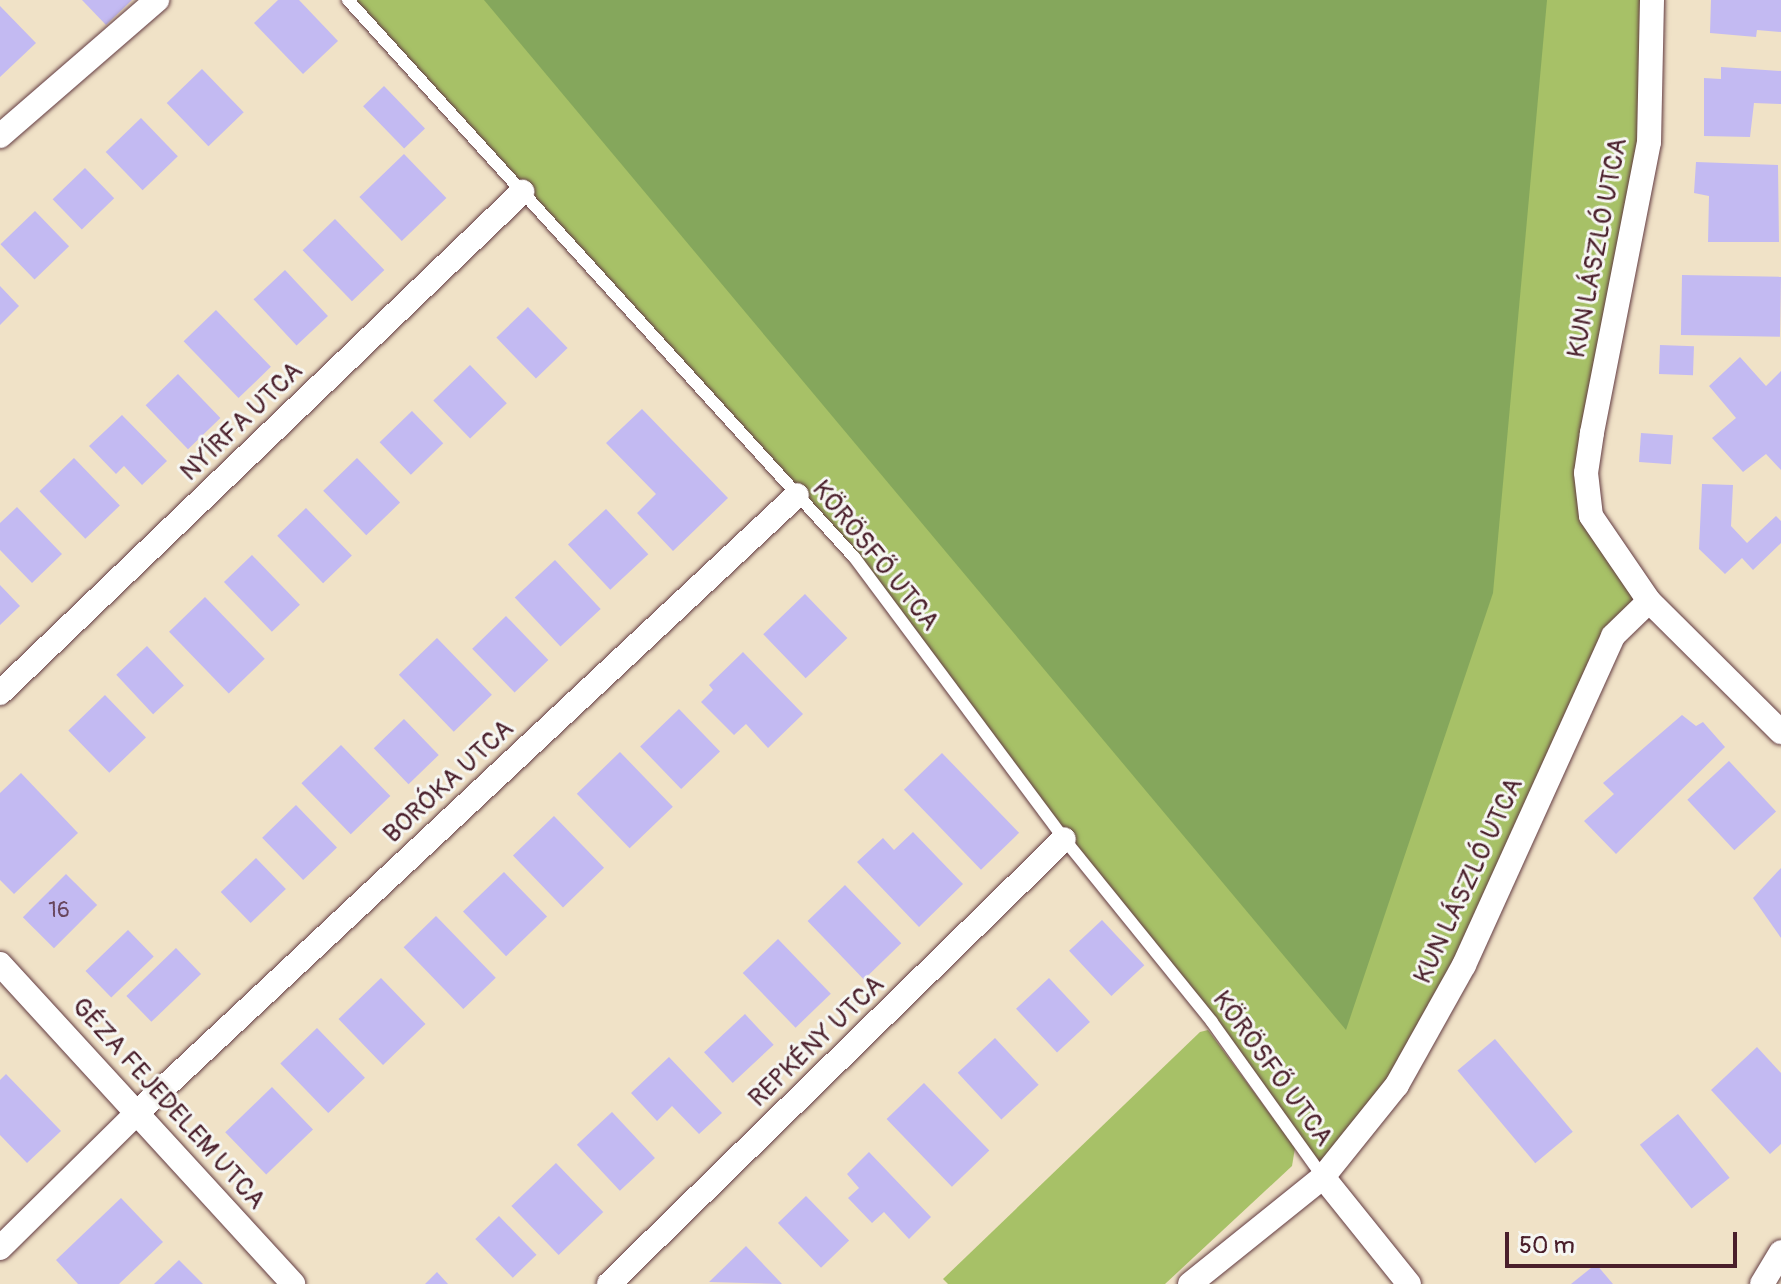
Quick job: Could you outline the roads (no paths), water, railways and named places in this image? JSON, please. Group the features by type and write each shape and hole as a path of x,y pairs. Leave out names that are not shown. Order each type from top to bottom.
{"street":[{"path":"0,136 157,0"},
{"name":"KUN LÁSZLÓ UTCA","path":"1652,0 1649,142 1586,473 1591,516 1649,601 1781,732"},
{"name":"NYÍRFA UTCA","path":"0,693 522,192"},
{"name":"BORÓKA UTCA","path":"0,1248 139,1111 797,495"},
{"name":"KUN LÁSZLÓ UTCA","path":"1190,1284 1323,1177 1412,1058 1471,952 1613,636 1649,601"},
{"name":"REPKÉNY UTCA","path":"609,1284 1064,839"},
{"name":"GÉZA FEJEDELEM UTCA","path":"0,964 139,1111 293,1284"},
{"path":"1323,1177 1409,1284"},
{"path":"1762,1284 1781,1252"}],"lane":[{"name":"KÖRÖSFŐ UTCA","path":"348,0 854,557 1064,839 1212,1022 1323,1177"}]}
